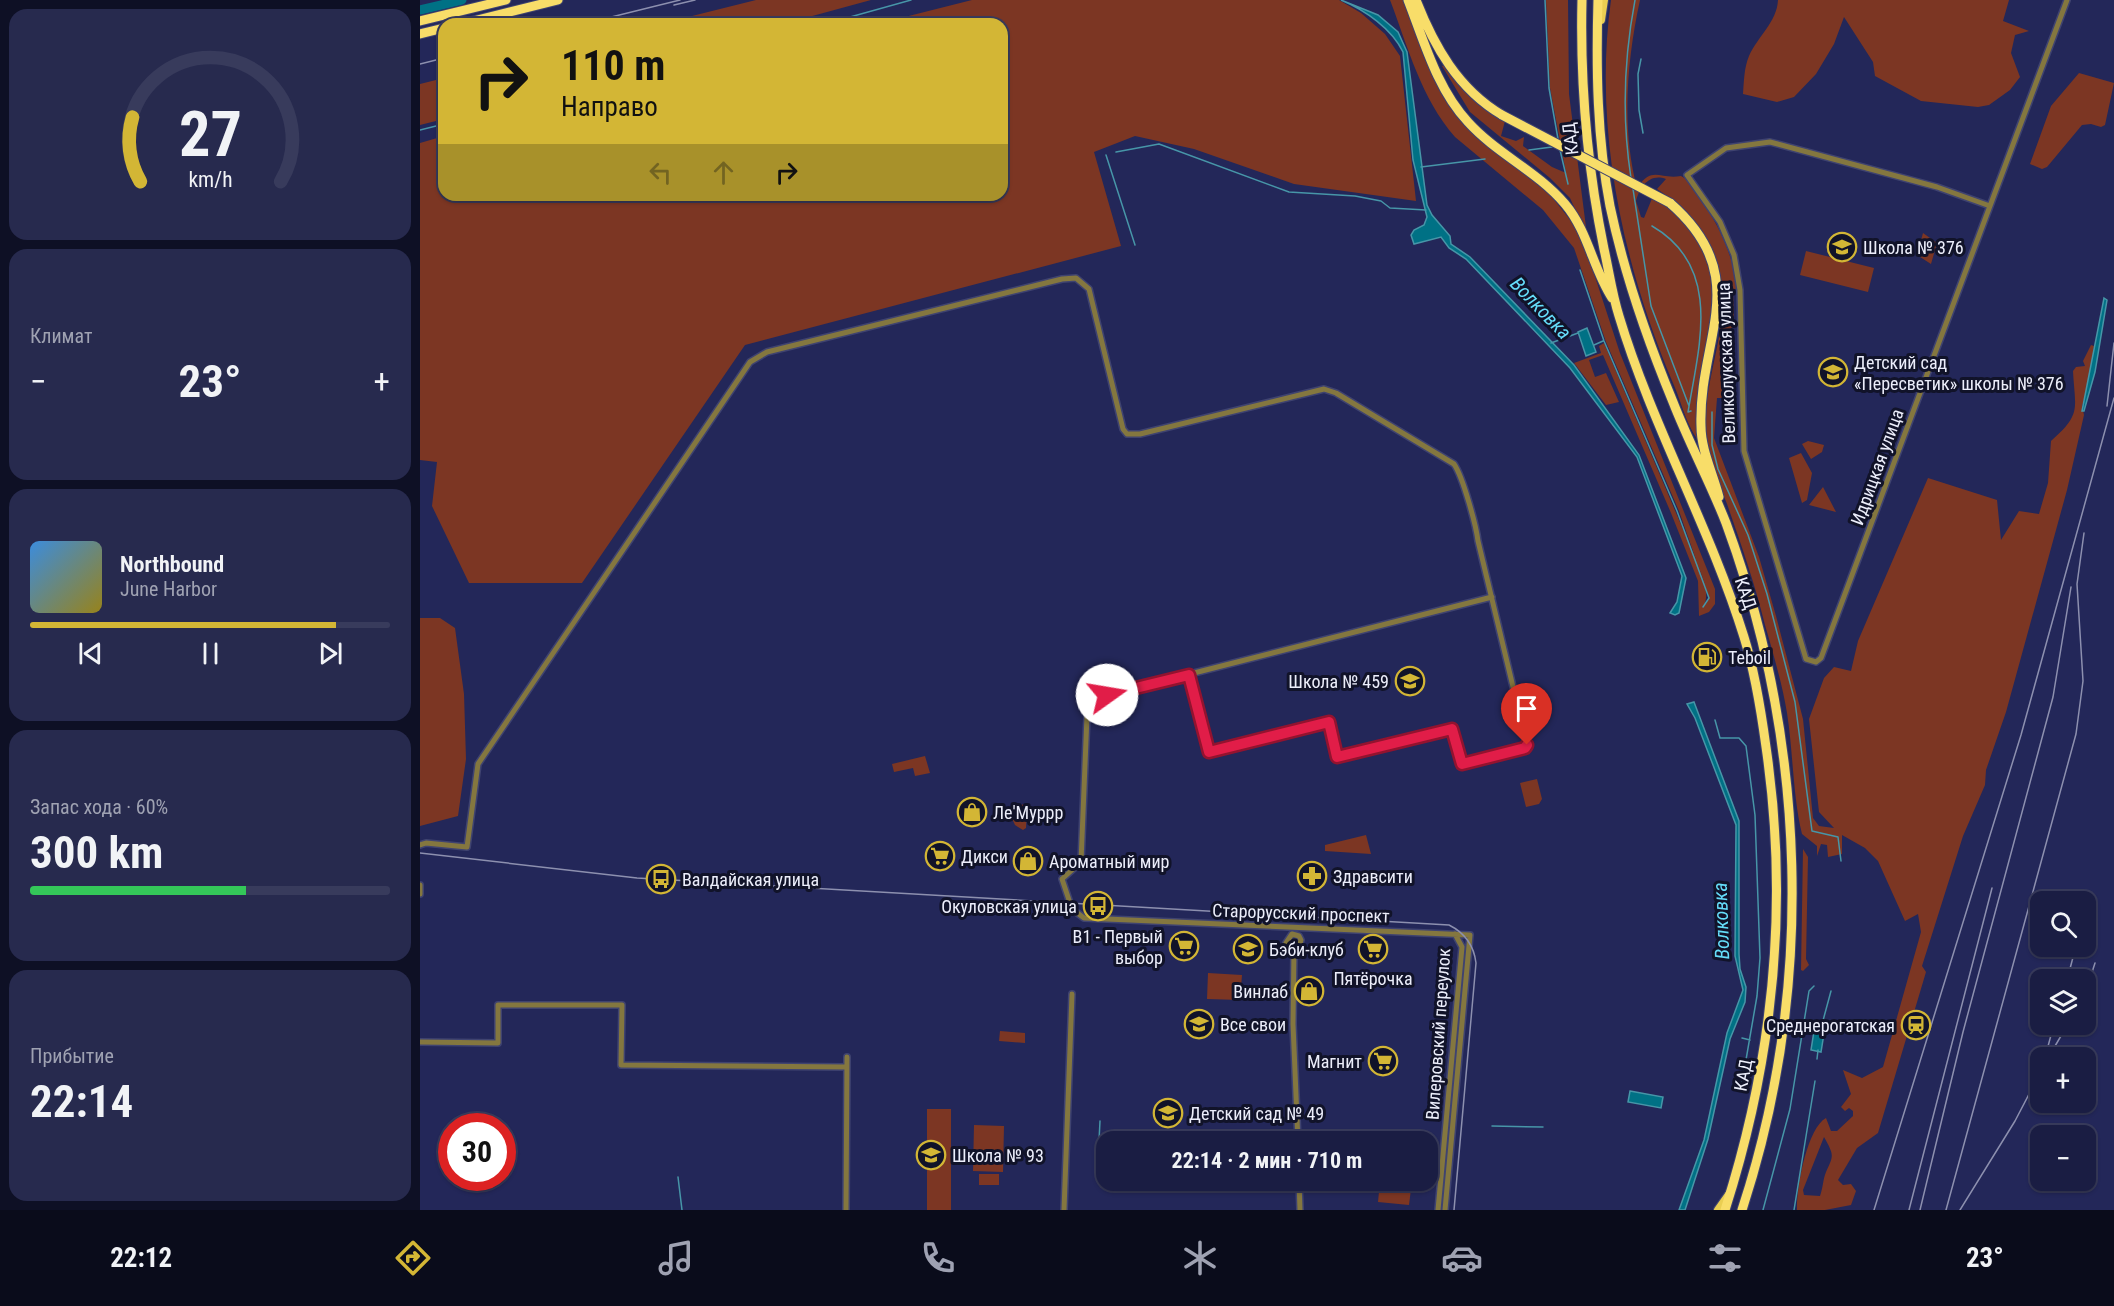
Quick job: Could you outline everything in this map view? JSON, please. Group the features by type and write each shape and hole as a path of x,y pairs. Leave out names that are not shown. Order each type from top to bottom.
{"highway":[{"path":"420,21 506,0"},
{"path":"485,18 558,0"},
{"path":"1408,0 1450,99 1468,123 1548,184 1567,206 1615,302"},
{"path":"1416,0 1451,69 1479,99 1502,115 1670,203 1699,234 1716,277 1716,323 1702,399 1702,442 1725,522"},
{"name":"КАД","path":"1582,0 1581,64 1584,120 1597,212 1615,302 1655,415 1721,570 1744,638 1760,706 1769,766 1775,823 1774,977 1761,1070 1744,1147 1725,1210"},
{"name":"КАД","path":"1598,0 1598,106 1610,206 1638,309 1673,404 1725,522 1769,672 1783,747 1791,819 1791,931 1785,1007 1770,1110 1742,1210"},
{"path":"1597,42 1604,0"},
{"path":"420,34 438,30"},
{"path":"1718,1210 1730,1192"}],"street":[{"name":"Идрицкая улица","path":"1806,659 1816,662 1821,658 2067,0"},
{"name":"Великолукская улица","path":"1806,659 1744,451 1740,290 1734,255 1720,222 1687,175 1726,148 1770,142 1937,187 1990,206"},
{"path":"420,845 426,843 467,848 478,764 750,362 767,352 1062,279 1076,278 1089,289 1123,429 1127,434 1134,435 1317,390 1331,390 1456,466 1471,517 1478,531 1478,541 1492,597 1527,745 1525,748 1462,764 1452,729 1337,757 1329,722 1209,752 1189,675 1197,671 1492,597"},
{"name":"Старорусский проспект","path":"1189,675 1096,697 1085,705 1087,716 1081,862 1063,876 1062,881 1072,909 1084,918 1295,931 1306,926 1470,935"},
{"path":"420,885 420,894"},
{"path":"1294,949 1288,947 1286,940 1295,931 1301,943 1294,949 1293,1024 1298,1131"},
{"name":"Вилеровский переулок","path":"1438,1210 1462,946 1455,934"},
{"name":"Вилеровский переулок","path":"1445,1210 1470,935"},
{"path":"1064,1210 1072,994"},
{"path":"420,1042 498,1043 498,1005 622,1005 621,1065 847,1067"},
{"path":"846,1210 847,1057"},
{"path":"1299,1191 1300,1210"}],"shaded area":[{"path":"756,0 871,0 805,18 684,18"},
{"path":"972,0 1339,0 1361,13 1385,34 1400,56 1416,201 1294,184 1194,149 1135,136 1094,152 1121,246 745,345 582,583 469,583 432,506 437,462 420,460 420,143 438,138 438,201 1008,201 1008,18 901,18"},
{"path":"1341,0 1378,15 1398,32 1407,52 1427,205 1432,215 1450,236 1451,244 1470,257 1574,365 1639,455 1686,578 1679,613 1675,615 1670,613 1677,602 1682,576 1637,457 1570,368 1466,259 1449,248 1441,237 1414,244 1411,235 1414,230 1424,225 1427,217 1413,160 1403,52 1392,36 1377,21"},
{"path":"1390,0 1405,0 1457,116 1544,187 1575,226 1585,246 1620,353 1715,589 1715,604 1709,612 1699,616 1698,581 1603,355 1589,360 1595,377 1606,373 1619,402 1606,405 1574,363 1601,353 1599,346 1604,343 1698,564 1679,511 1606,342 1574,248 1543,210 1455,137 1443,122 1416,72","holes":["1705,585 1709,597 1703,608 1706,597"]},
{"path":"1546,0 1568,0 1569,94 1587,235 1570,198 1550,178 1470,112 1442,66 1444,65 1472,96 1505,121 1501,136 1516,141 1524,137 1523,146 1552,167 1566,173 1550,88"},
{"path":"1611,0 1640,0 1629,70 1627,118 1637,188 1652,175 1681,176 1686,179 1719,230 1730,255 1738,288 1733,290 1734,327 1731,328 1730,343 1733,344 1734,398 1717,398 1714,438 1759,557 1776,616 1803,719 1813,818 1819,826 1834,828 1819,812 1809,719 1824,678 1834,667 1851,671 1858,641 1928,478 1997,500 2001,540 2019,511 2039,514 2048,483 2051,441 2068,424 2074,410 2073,371 2076,367 2085,366 2083,361 2091,345 2094,346 2090,379 2082,406 2084,415 2067,490 2006,712 1986,770 1985,785 1963,836 1922,966 1926,972 1878,1133 1857,1148 1838,1180 1843,1185 1851,1184 1856,1191 1851,1205 1825,1210 1797,1210 1798,1188 1804,1160 1819,1124 1826,1118 1831,1131 1837,1131 1853,1116 1853,1111 1849,1108 1845,1111 1841,1107 1851,1094 1843,1070 1862,1078 1883,1067 1921,932 1918,914 1905,921 1878,861 1865,848 1842,835 1842,854 1828,857 1827,845 1821,844 1817,856 1817,846 1802,834 1787,713 1780,679 1752,579 1727,504 1710,462 1706,444 1705,415 1722,313 1723,293 1720,274 1711,248 1697,225 1679,206 1657,189 1666,179 1655,178 1646,182 1636,201 1641,217 1644,218 1653,196 1670,206 1695,235 1706,254 1715,284 1699,441 1688,421 1655,338 1627,244 1616,196 1610,147 1606,98 1606,49","holes":["1824,1137 1832,1158 1820,1196 1804,1195 1803,1190"]},
{"path":"1778,0 2009,0 2003,21 2029,31 2015,35 2011,53 2020,77 2010,90 1989,105 1978,107 1921,101 1875,76 1873,62 1844,17 1834,44 1816,74 1794,97 1777,102 1743,94 1749,56 1771,22"},
{"path":"2079,73 2114,83 2105,125 2101,127 2091,124 2082,125 2047,167 2042,169 2030,164 2051,106"},
{"path":"438,80 438,120 420,125 420,84"},
{"path":"1923,233 1937,243 1931,264 1917,255"},
{"path":"1806,251 1874,268 1868,292 1800,275"},
{"path":"2104,298 2107,300 2095,372 2084,411 2082,411"},
{"path":"1587,328 1596,352 1586,356 1578,332"},
{"path":"1808,441 1824,445 1822,452 1811,459 1802,444"},
{"path":"1801,453 1812,473 1807,500 1802,503 1789,458"},
{"path":"1823,487 1836,512 1809,505"},
{"path":"420,618 440,618 455,628 464,694 466,759 458,816 420,826"},
{"path":"1694,702 1739,821 1739,954 1740,969 1746,987 1745,1002 1730,1039 1708,1139 1685,1210 1679,1210 1704,1140 1727,1033 1743,990 1735,956 1736,825 1695,718 1687,704"},
{"path":"925,756 930,773 915,776 913,768 894,772 892,764"},
{"path":"1537,779 1542,799 1539,804 1526,807 1520,783"},
{"path":"1024,804 1027,807 1026,828 1023,830 1015,825 1008,810"},
{"path":"1366,835 1371,854 1325,851 1325,845"},
{"path":"1803,849 1808,857 1806,959 1809,965 1803,971 1801,970"},
{"path":"1208,973 1242,975 1240,1000 1207,999"},
{"path":"1815,1025 1825,1027 1821,1052 1811,1050"},
{"path":"1000,1031 1025,1033 1025,1043 999,1041"},
{"path":"1630,1091 1663,1097 1661,1108 1628,1102"},
{"path":"927,1109 951,1109 951,1210 927,1210"},
{"path":"974,1125 1004,1126 1003,1172 973,1171"},
{"path":"979,1174 999,1174 999,1185 979,1185"},
{"path":"1379,1191 1411,1191 1409,1205 1378,1202"}],"waterway":[{"path":"420,10 462,0"},
{"path":"846,18 911,0"},
{"path":"1545,0 1549,88 1558,139"},
{"path":"1631,178 1625,111 1628,44 1635,0"},
{"path":"1641,59 1638,74 1639,110 1643,133"},
{"path":"420,130 438,126"},
{"path":"1116,152 1159,144 1289,192 1355,196 1381,201 1390,208 1426,210"},
{"path":"1529,150 1552,147"},
{"path":"1560,150 1568,184"},
{"path":"1106,155 1135,245"},
{"path":"1421,167 1485,159"},
{"path":"1633,189 1651,306 1689,406"},
{"path":"1652,226 1674,243 1689,263 1697,285 1701,310 1700,335 1688,412 1691,411"},
{"path":"1580,270 1604,341 1677,511 1709,598 1703,607"},
{"name":"Волковка","path":"1551,343 1578,333"},
{"path":"1594,345 1603,341"},
{"path":"1712,412 1712,445 1718,469 1748,535 1767,594 1795,702 1812,831 1838,837 1841,861"},
{"path":"1715,720 1720,738 1739,738 1746,746 1755,815 1760,958 1757,996 1742,1083"},
{"path":"1763,1210 1790,1109 1809,991 1814,986"},
{"path":"1821,1028 1831,991"},
{"path":"1804,1027 1814,1030"},
{"path":"1742,1038 1750,1040"},
{"path":"1817,1059 1818,1050"},
{"path":"1794,1210 1815,1081"},
{"path":"1100,1121 1100,1131"},
{"path":"1492,1126 1543,1127"},
{"path":"678,1177 682,1210"}],"tram line":[{"path":"420,853 637,878 1449,925 1468,941 1476,963 1454,1210"}],"railway":[{"path":"607,18 680,0"},
{"path":"674,5 695,0"},
{"path":"420,64 438,60"},
{"path":"2107,406 2114,343"},
{"path":"1874,1210 2021,735 2114,398"},
{"path":"1946,1210 2076,734 2083,681 2077,584 2084,533"},
{"path":"1920,1210 1963,1032 2053,697 2071,587"},
{"path":"1909,1210 1992,888"},
{"path":"2070,969 2073,957"},
{"path":"2093,969 2095,963"},
{"path":"2048,1047 2051,1035"},
{"path":"2054,1047 2062,1035"},
{"path":"1960,1210 2015,1121 2030,1092"}],"place":[{"name":"Школа № 376","path":"1842,247"},
{"name":"Детский сад «Пересветик» школы № 376","path":"1833,372"},
{"name":"Teboil","path":"1707,657"},
{"name":"Школа № 459","path":"1410,681"},
{"name":"Ле'Муррр","path":"972,812"},
{"name":"Дикси","path":"940,856"},
{"name":"Ароматный мир","path":"1028,861"},
{"name":"Здравсити","path":"1312,876"},
{"name":"Валдайская улица","path":"661,879"},
{"name":"Окуловская улица","path":"1098,906"},
{"name":"В1 - Первый выбор","path":"1184,946"},
{"name":"Бэби-клуб","path":"1248,949"},
{"name":"Пятёрочка","path":"1373,949"},
{"name":"Винлаб","path":"1309,991"},
{"name":"Все свои","path":"1199,1024"},
{"name":"Среднерогатская","path":"1916,1025"},
{"name":"Магнит","path":"1383,1061"},
{"name":"Детский сад № 49","path":"1168,1113"},
{"name":"Школа № 93","path":"931,1155"}],"route":[{"path":"1107,695 1189,675 1209,752 1329,722 1337,757 1452,729 1462,764 1525,748 1527,745"}]}
